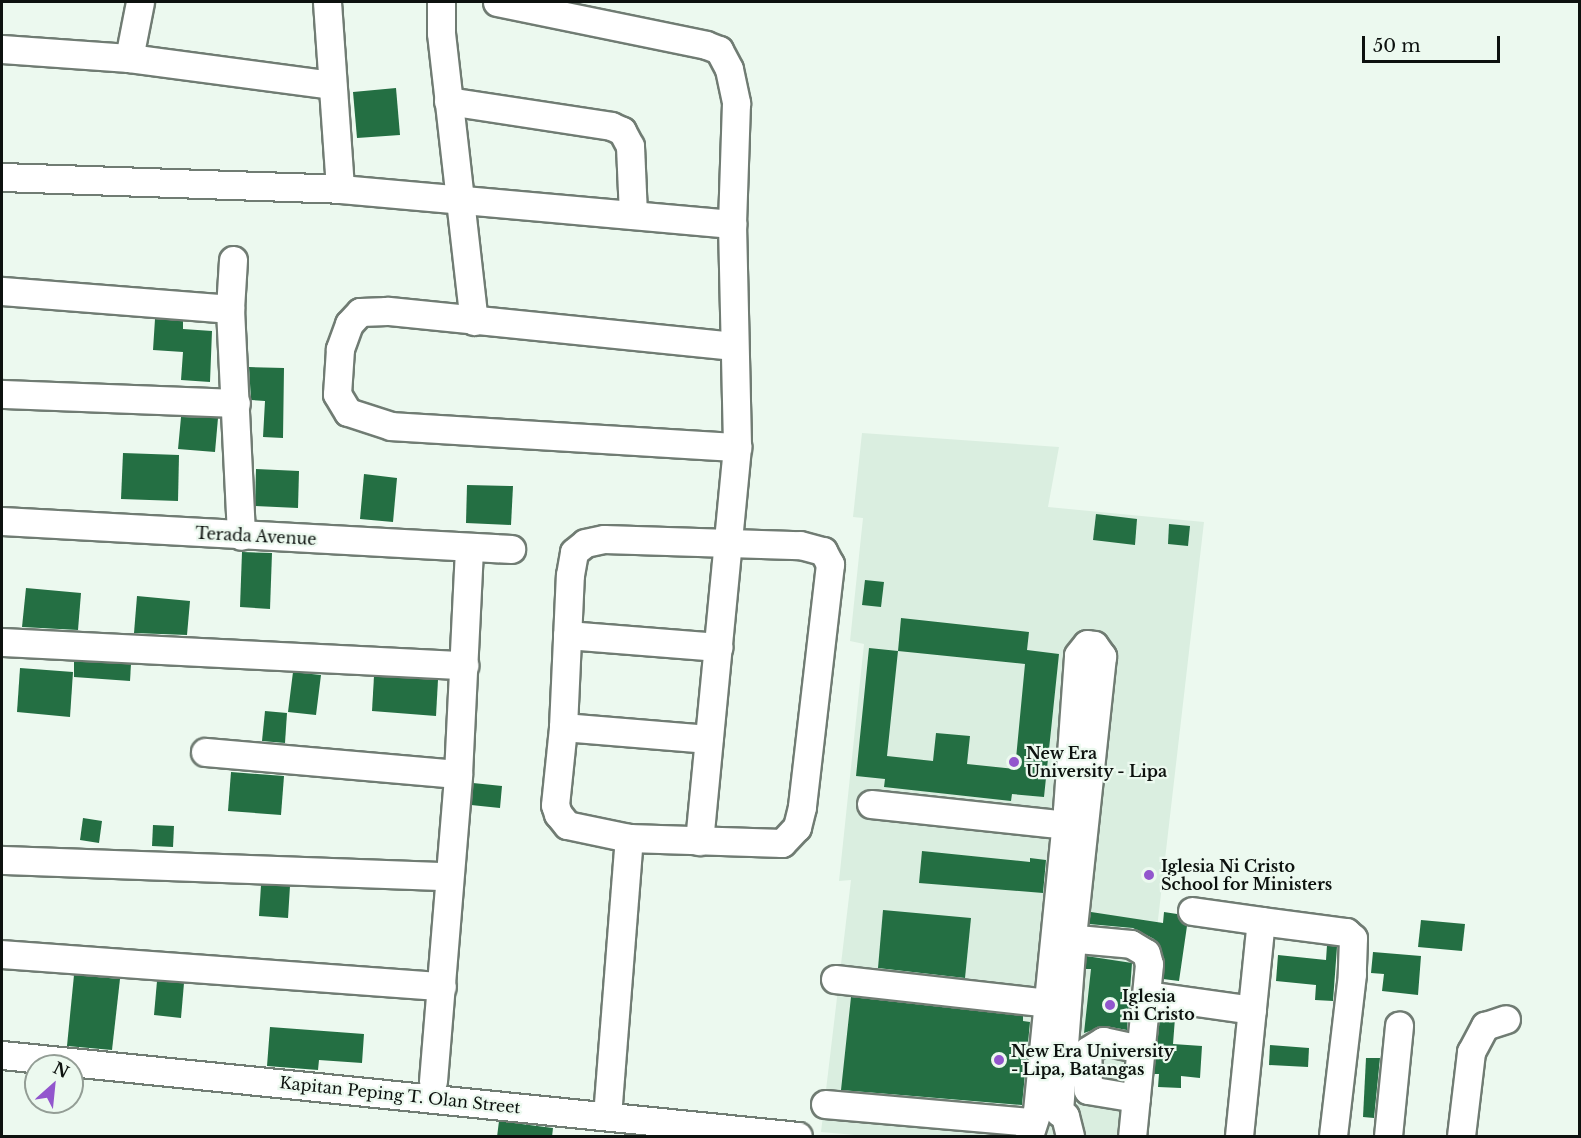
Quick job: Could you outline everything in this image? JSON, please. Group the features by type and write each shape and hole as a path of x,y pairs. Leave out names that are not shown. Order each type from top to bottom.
{"street":[{"path":"129,58 140,2"},
{"path":"327,2 340,189"},
{"path":"441,2 448,101 474,321"},
{"path":"497,2 718,50 729,69 736,102 732,224 736,447 730,543 699,841"},
{"path":"2,49 129,58 332,85"},
{"path":"448,101 611,126 622,132 630,146 633,215"},
{"path":"2,177 340,189 732,224"},
{"path":"233,260 230,309 241,536"},
{"path":"2,291 230,309"},
{"path":"734,346 360,312 349,324 340,349 336,393 348,412 391,426 736,447"},
{"path":"2,394 236,403"},
{"name":"Terada Avenue","path":"2,521 241,536 511,549"},
{"path":"604,539 730,543 800,545 822,551 830,564 802,807 797,827 782,843 629,838 567,825 558,814 555,805 563,727 570,575 574,552 585,543 604,539"},
{"path":"433,1080 442,986 447,876 458,774 469,547"},
{"path":"567,635 719,647"},
{"path":"2,642 464,665"},
{"path":"1039,1120 1063,938 1073,815 1078,655 1087,644 1099,647 1102,656 1073,815"},
{"path":"563,727 709,739"},
{"path":"205,752 458,774"},
{"path":"872,804 1073,815"},
{"path":"607,1116 629,838"},
{"path":"2,860 447,876"},
{"path":"1192,911 1346,932 1353,938 1352,974 1333,1137"},
{"path":"1239,1137 1260,921"},
{"path":"1039,1120 1048,1003 1063,938"},
{"path":"1063,938 1131,944 1146,953 1149,964 1132,1137"},
{"path":"2,954 442,986"},
{"path":"835,979 1048,1003"},
{"path":"1154,996 1251,1010"},
{"path":"1461,1137 1471,1052 1485,1026 1506,1019"},
{"path":"1388,1137 1399,1026"},
{"path":"1136,1098 1088,1090 1087,1051 1103,1041 1141,1049"},
{"name":"Kapitan Peping T. Olan Street","path":"2,1055 607,1116 674,1130 798,1137"},
{"path":"825,1104 1039,1120 1065,1116 1070,1137"}],"shaded area":[{"name":"New Era University - Lipa","path":"862,433 1059,447 1048,507 1204,522 1133,1136 866,1136 821,1132 851,880 839,881 864,644 850,641 863,518 853,517"}],"building":[{"path":"396,88 400,135 357,138 353,92"},
{"path":"155,319 183,321 183,329 212,331 210,382 181,380 183,352 153,350"},
{"path":"249,367 284,368 283,438 263,437 265,401 251,400"},
{"path":"181,417 218,418 215,452 178,449"},
{"path":"123,453 179,455 178,501 121,499"},
{"path":"256,469 299,471 298,508 255,506"},
{"path":"364,474 397,478 393,522 360,519"},
{"path":"467,485 513,486 511,525 466,523"},
{"path":"1096,514 1137,519 1135,545 1093,540"},
{"path":"1169,524 1190,526 1188,546 1168,544"},
{"path":"242,552 272,553 270,609 240,607"},
{"path":"865,580 884,582 881,607 862,605"},
{"path":"26,588 81,593 78,630 22,627"},
{"path":"137,596 190,601 187,635 134,633"},
{"path":"901,618 1029,632 1027,650 1059,654 1044,797 1012,794 1011,801 884,787 885,779 856,776 869,648 898,651","holes":["898,651 1025,664 1015,769 967,764 970,736 936,733 933,761 887,756"]},
{"path":"74,661 131,664 130,681 74,677"},
{"path":"20,668 73,672 70,717 17,712"},
{"path":"293,672 321,675 316,715 288,712"},
{"path":"374,676 438,680 436,716 372,711"},
{"path":"265,711 287,713 285,743 262,741"},
{"path":"231,772 284,776 281,815 228,811"},
{"path":"473,783 502,786 500,808 471,805"},
{"path":"83,818 102,821 99,843 80,840"},
{"path":"153,825 174,826 173,847 152,846"},
{"path":"922,851 1030,862 1030,858 1046,860 1043,893 919,883"},
{"path":"261,885 290,886 288,918 259,916"},
{"path":"883,910 971,918 965,978 878,968"},
{"path":"1091,912 1163,923 1164,912 1177,914 1187,926 1179,981 1163,979 1164,960 1154,939 1133,928 1089,924"},
{"path":"1421,920 1465,924 1462,951 1418,947"},
{"path":"1327,945 1337,947 1333,1001 1315,1000 1316,985 1276,981 1278,955 1326,960"},
{"path":"1373,952 1421,956 1418,995 1382,991 1384,974 1371,973"},
{"name":"Iglesia ni Cristo","path":"1086,956 1132,963 1127,1030 1105,1026 1084,1033 1091,969 1086,969"},
{"path":"74,975 120,979 112,1050 67,1046"},
{"path":"157,981 184,983 181,1018 154,1015"},
{"path":"851,997 1023,1016 1023,1021 1030,1022 1022,1105 841,1090"},
{"path":"1160,1017 1175,1018 1173,1044 1202,1046 1200,1078 1181,1076 1181,1088 1158,1087 1159,1074 1154,1074"},
{"path":"270,1027 364,1034 362,1063 319,1060 318,1070 267,1066"},
{"path":"1270,1045 1309,1048 1308,1067 1269,1065"},
{"path":"1366,1058 1380,1058 1374,1118 1363,1117"},
{"path":"499,1121 553,1128 552,1137 497,1137"}],"place":[{"name":"New Era University - Lipa","path":"1014,762"},
{"name":"Iglesia Ni Cristo School for Ministers","path":"1149,875"},
{"name":"Iglesia ni Cristo","path":"1110,1005"},
{"name":"New Era University - Lipa, Batangas","path":"999,1060"}]}
